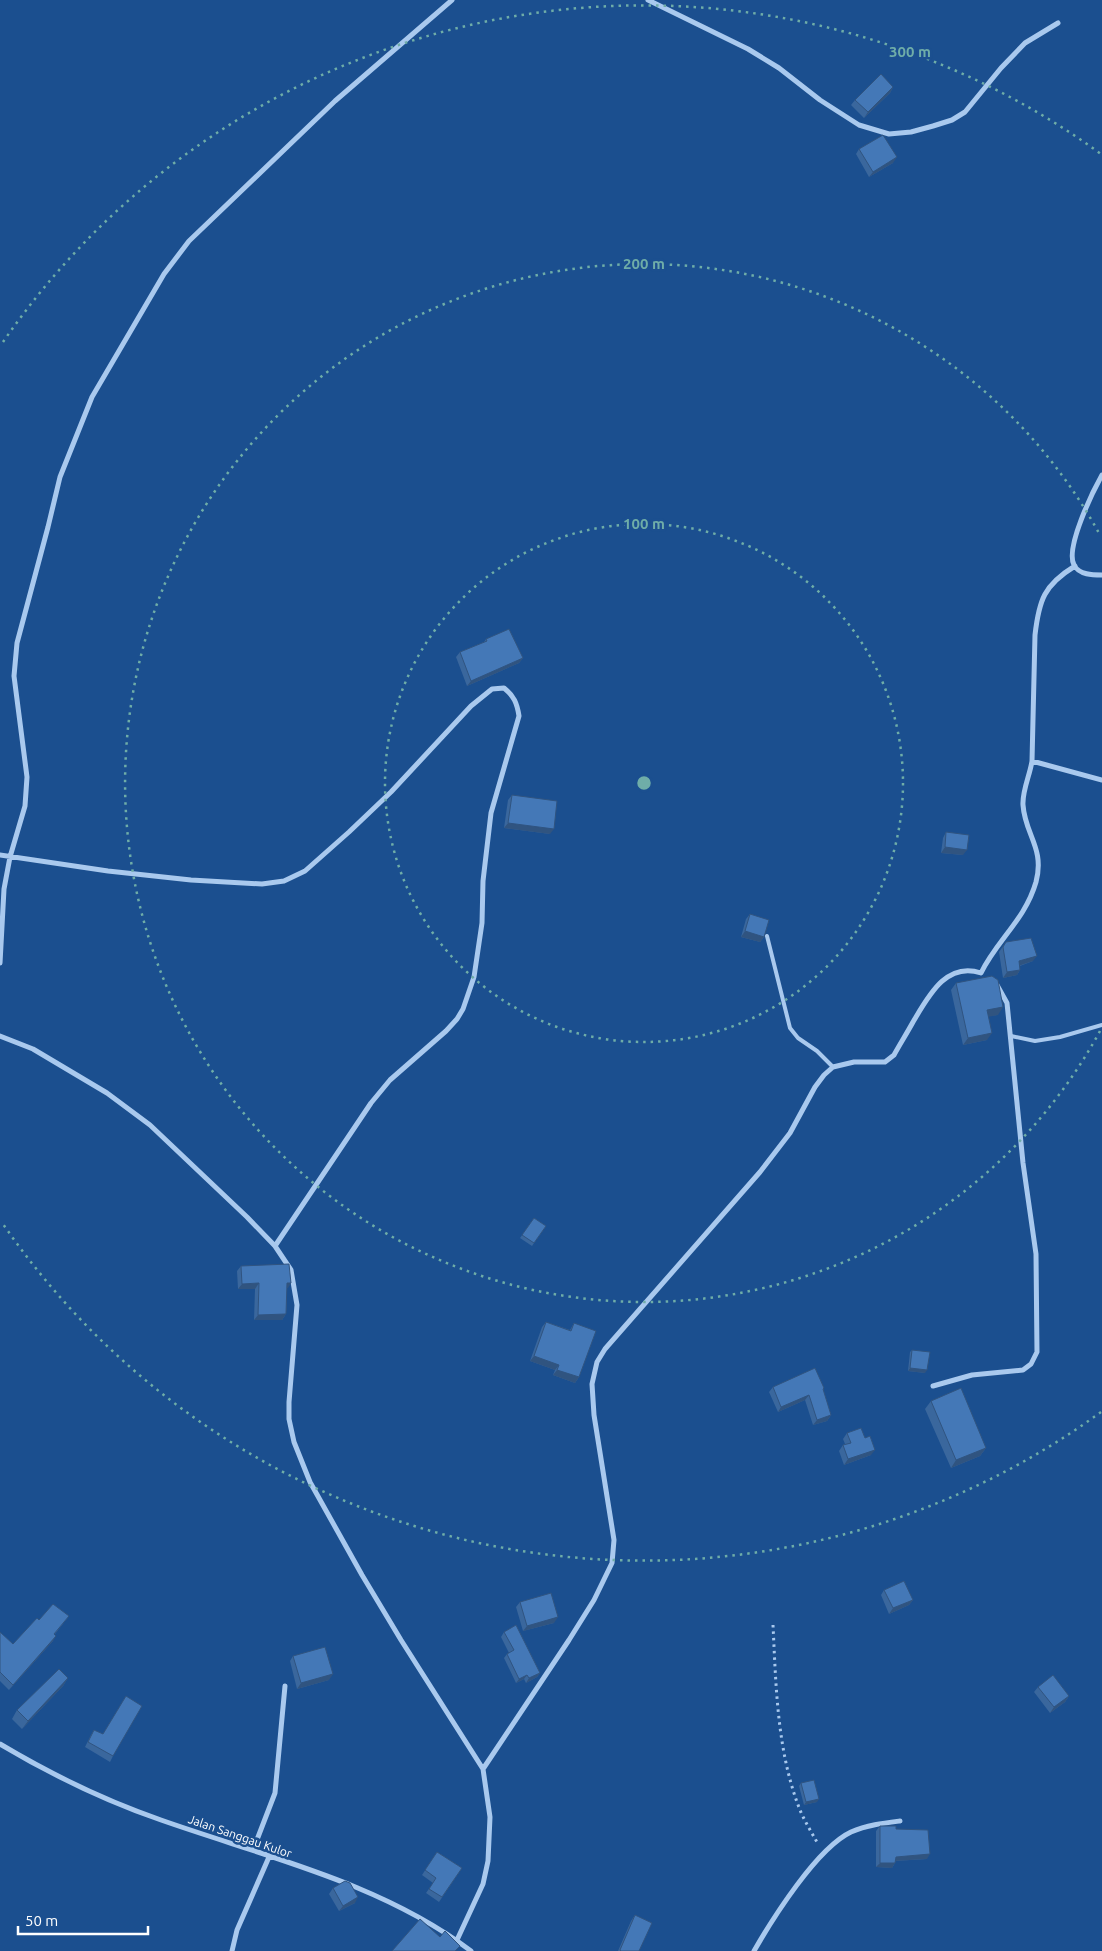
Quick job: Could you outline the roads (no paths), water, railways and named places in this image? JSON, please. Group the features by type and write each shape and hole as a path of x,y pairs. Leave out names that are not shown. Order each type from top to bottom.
{"street":[{"path":"0,963 4,889 10,857 25,806 27,777 14,676 17,643 60,477 92,397 164,274 189,241 335,100 452,0"},
{"path":"648,0 748,49 779,68 820,100 859,125 889,134 911,132 933,126 952,120 965,112 1001,68 1025,43 1058,23"},
{"path":"1102,475 1089,500 1072,554 1075,566 1082,573 1102,576"},
{"path":"981,973 995,949 1011,932 1024,911 1036,881 1039,864 1038,849 1026,819 1023,794 1029,778 1032,760 1037,614 1046,590 1058,576 1075,566"},
{"path":"0,854 10,857 191,880 240,884 284,881 305,871 349,832 391,792 471,706 492,689 504,688 511,693 516,701 519,716 491,812 486,850 482,923 474,977 463,1009 446,1031 390,1080 371,1103 275,1246"},
{"path":"1032,760 1102,780"},
{"path":"483,1769 584,1616 612,1563 614,1540 594,1415 592,1384 597,1362 611,1341 760,1172 790,1134 815,1087 833,1066 854,1062 885,1062 894,1055 928,996 941,982 959,972 971,970 988,977"},
{"path":"933,1386 972,1375 1023,1370 1031,1364 1037,1352 1036,1254 1023,1163 1011,1036 1007,1003 994,982"},
{"path":"0,1036 33,1049 91,1083 143,1120 205,1176 275,1246 291,1270 297,1305 289,1402 289,1419 294,1442 310,1482 362,1574 401,1640 483,1769 490,1818 488,1861 483,1884 457,1940"},
{"path":"253,1850 274,1793 285,1686"},
{"name":"Jalan Sanggau Kulor","path":"0,1744 77,1787 160,1820 253,1850 363,1889 414,1914 457,1940 471,1951"},
{"path":"754,1951 768,1927 822,1853 836,1841 851,1832 874,1825 900,1821"},
{"path":"232,1951 237,1930 270,1857"}],"lane":[{"path":"767,936 790,1028 798,1038 817,1051 833,1066"},
{"path":"1011,1036 1035,1041 1060,1037 1102,1025"}]}
